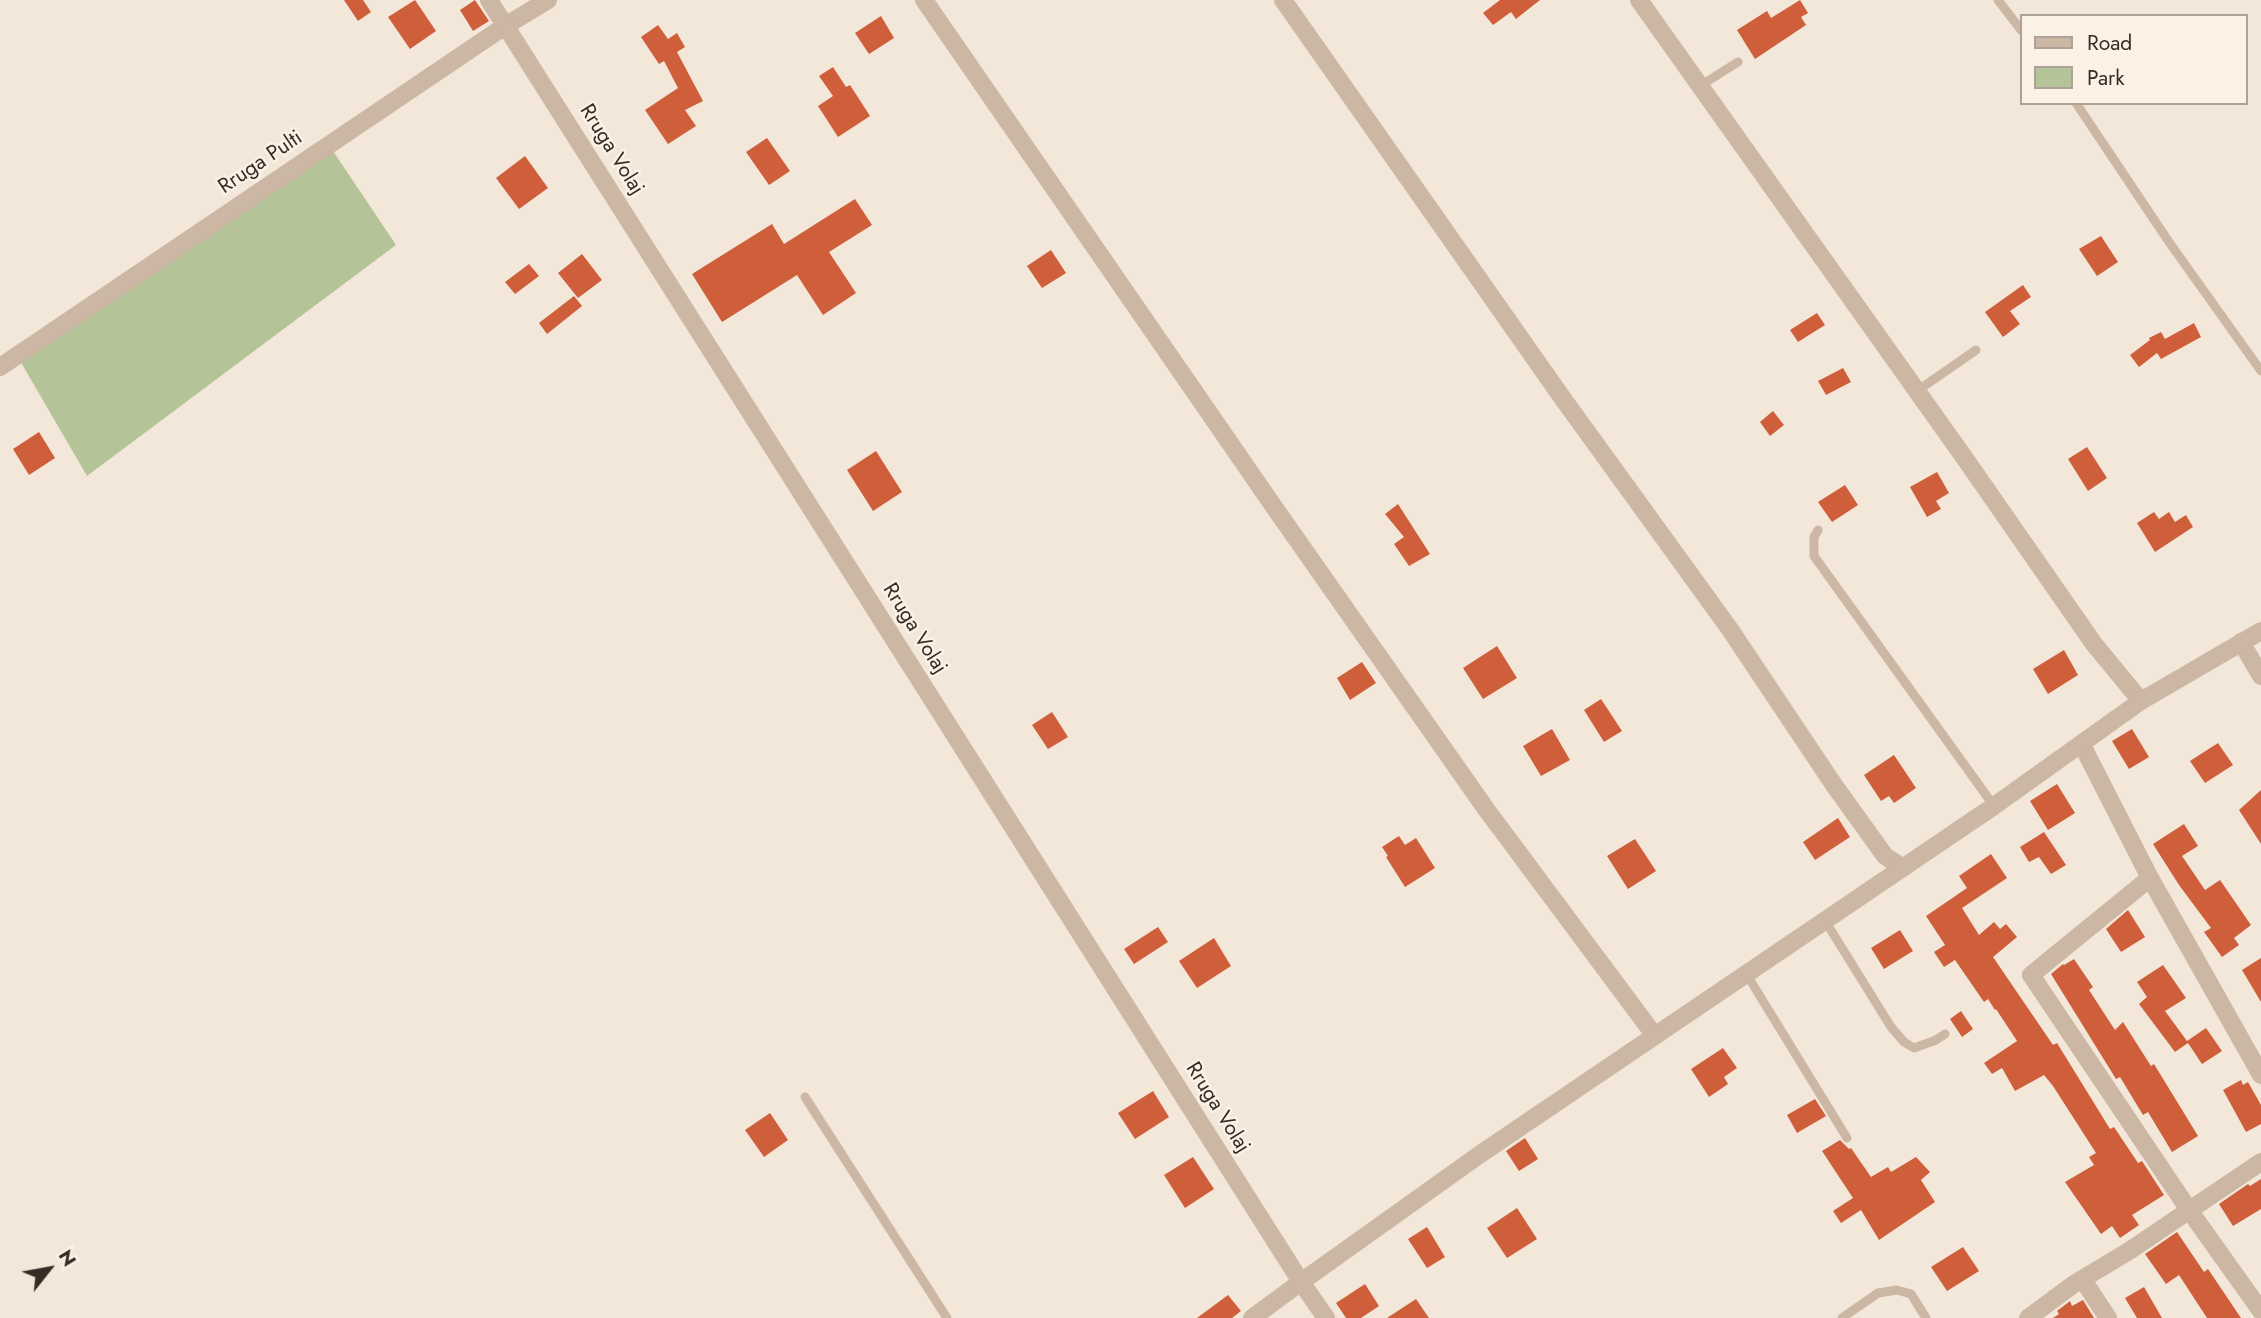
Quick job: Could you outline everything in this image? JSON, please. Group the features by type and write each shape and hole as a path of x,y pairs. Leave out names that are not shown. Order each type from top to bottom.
{"street":[{"name":"Rruga Volaj","path":"489,0 1326,1318"},
{"name":"Rruga Pulti","path":"0,367 505,26 548,0"},
{"path":"924,0 1478,798 1655,1036"},
{"path":"1283,0 1561,396 1729,628 1885,856 1902,867"},
{"path":"1640,0 2094,645 2141,701"},
{"path":"1252,1318 1479,1155 1994,806 2141,701 2261,631"},
{"path":"2241,642 2261,676"},
{"path":"2082,745 2150,878 2261,1075"},
{"path":"2150,878 2031,975 2189,1210 2261,1311"},
{"path":"2028,1318 2261,1162"},
{"path":"2083,1280 2108,1318"}],"lane":[{"path":"1998,0 2020,29"},
{"path":"1700,86 1738,62"},
{"path":"2077,105 2169,242 2261,371"},
{"path":"1917,391 1976,350"},
{"path":"1818,530 1814,537 1814,556 1994,806"},
{"path":"1825,919 1891,1027 1904,1042 1914,1048 1945,1034"},
{"path":"1747,975 1847,1138"},
{"path":"805,1097 947,1318"},
{"path":"1842,1318 1878,1293 1897,1290 1911,1294 1926,1318"}],"green space":[{"path":"331,148 396,245 87,476 19,359"}],"building":[{"path":"344,0 363,0 371,12 358,21"},
{"path":"415,0 436,31 410,49 388,17"},
{"path":"475,0 489,21 473,31 460,10"},
{"path":"1500,0 1540,0 1516,19 1511,12 1493,25 1483,13"},
{"path":"1800,0 1808,13 1801,17 1806,25 1755,59 1737,30 1767,11 1771,18"},
{"path":"881,16 894,38 869,54 855,33"},
{"path":"658,25 668,39 677,33 685,47 677,52 703,101 685,110 696,126 668,144 645,110 678,88 664,61 659,64 641,37"},
{"path":"833,67 846,87 850,85 870,116 838,137 818,106 833,96 819,76"},
{"path":"767,138 790,171 769,185 746,152"},
{"path":"525,156 548,188 519,209 496,178"},
{"path":"855,199 872,225 829,252 856,293 823,315 797,275 722,322 692,274 772,224 784,244"},
{"path":"2101,236 2118,262 2097,276 2079,249"},
{"path":"1051,250 1066,273 1042,288 1027,266"},
{"path":"582,254 602,280 578,298 558,273"},
{"path":"529,264 539,276 515,294 505,282"},
{"path":"2023,285 2031,297 2010,311 2020,324 2003,337 1985,312"},
{"path":"574,296 582,306 547,334 539,323"},
{"path":"1817,313 1825,325 1798,342 1790,330"},
{"path":"2194,323 2201,337 2161,359 2157,353 2139,367 2130,355 2150,340 2149,338 2161,332 2165,339"},
{"path":"1843,368 1851,382 1826,395 1818,381"},
{"path":"1773,411 1784,425 1770,436 1760,422"},
{"path":"39,432 55,458 29,475 13,449"},
{"path":"2087,447 2107,478 2088,491 2068,459"},
{"path":"876,451 902,492 873,511 847,470"},
{"path":"1937,472 1949,493 1936,501 1941,509 1927,517 1910,487"},
{"path":"1845,485 1858,505 1832,522 1818,502"},
{"path":"1398,504 1430,554 1409,566 1394,544 1404,537 1385,514"},
{"path":"2154,512 2159,519 2169,512 2175,522 2186,515 2193,527 2155,552 2137,523"},
{"path":"1497,646 1517,678 1483,699 1463,668"},
{"path":"2064,650 2078,675 2048,694 2033,669"},
{"path":"1362,662 1376,683 1350,700 1337,678"},
{"path":"1601,699 1622,731 1604,742 1584,710"},
{"path":"1052,712 1068,737 1048,749 1032,725"},
{"path":"1552,729 1570,760 1541,776 1523,746"},
{"path":"2132,729 2149,757 2129,769 2112,741"},
{"path":"2218,743 2233,765 2205,783 2190,761"},
{"path":"1894,755 1916,788 1894,803 1889,796 1881,801 1864,775"},
{"path":"2057,784 2075,813 2048,830 2030,801"},
{"path":"2261,790 2261,844 2239,810"},
{"path":"1838,818 1850,837 1815,860 1803,842"},
{"path":"2184,824 2198,846 2182,856 2205,890 2220,880 2251,925 2234,938 2239,945 2222,957 2204,932 2211,928 2153,844"},
{"path":"2044,832 2066,865 2051,874 2039,857 2029,862 2020,847"},
{"path":"1399,836 1405,845 1416,838 1435,868 1405,887 1382,847"},
{"path":"1635,839 1656,871 1628,889 1607,856"},
{"path":"1991,854 2007,878 1962,908 1979,935 1994,922 2000,929 2006,924 2017,937 1993,957 2053,1045 2057,1043 2110,1129 2114,1127 2138,1163 2142,1161 2164,1195 2132,1215 2139,1225 2120,1238 2112,1226 2101,1234 2065,1182 2094,1165 2089,1157 2096,1153 2053,1086 2044,1075 2015,1091 2002,1068 1992,1074 1984,1063 2017,1041 1996,1009 1988,999 1984,1002 1955,960 1944,967 1934,952 1945,945 1926,916 1967,888 1959,876"},
{"path":"2128,910 2145,937 2121,952 2106,929"},
{"path":"1158,927 1168,942 1134,964 1124,949"},
{"path":"1900,930 1913,951 1884,969 1871,948"},
{"path":"1214,938 1231,966 1197,988 1179,961"},
{"path":"2261,958 2261,1002 2242,970"},
{"path":"2074,959 2093,987 2089,990 2115,1030 2123,1022 2151,1066 2154,1064 2198,1136 2172,1152 2148,1112 2143,1115 2120,1077 2116,1079 2051,974"},
{"path":"2163,965 2186,998 2165,1011 2187,1041 2206,1028 2222,1051 2202,1064 2188,1043 2175,1052 2139,1004 2147,997 2137,982"},
{"path":"1961,1011 1973,1029 1962,1037 1950,1019"},
{"path":"1723,1048 1737,1068 1724,1077 1728,1084 1709,1097 1691,1069"},
{"path":"2241,1080 2243,1085 2248,1082 2261,1105 2261,1124 2246,1132 2223,1090"},
{"path":"1153,1091 1169,1117 1135,1139 1118,1113"},
{"path":"1815,1099 1826,1116 1797,1133 1787,1115"},
{"path":"770,1113 788,1140 764,1157 745,1130"},
{"path":"1525,1138 1538,1159 1519,1171 1506,1151"},
{"path":"1840,1140 1851,1148 1871,1177 1888,1167 1891,1172 1916,1157 1930,1172 1921,1180 1935,1202 1879,1240 1861,1210 1841,1223 1833,1211 1853,1198 1822,1151"},
{"path":"1193,1157 1214,1189 1185,1208 1164,1175"},
{"path":"2261,1179 2261,1209 2233,1226 2219,1204 2248,1184 2250,1186"},
{"path":"1517,1208 1537,1239 1507,1258 1487,1228"},
{"path":"1427,1227 1445,1257 1427,1268 1408,1239"},
{"path":"2177,1232 2204,1272 2208,1269 2241,1318 2207,1318 2179,1275 2166,1284 2145,1254"},
{"path":"1963,1247 1979,1271 1947,1291 1931,1267"},
{"path":"1365,1284 1379,1306 1361,1318 1346,1318 1336,1303"},
{"path":"2144,1287 2162,1318 2137,1318 2125,1298"},
{"path":"1228,1295 1241,1311 1232,1318 1197,1318"},
{"path":"1416,1299 1429,1318 1387,1318"},
{"path":"2083,1300 2094,1318 2053,1318 2059,1314 2057,1311 2070,1301 2072,1306"}]}
